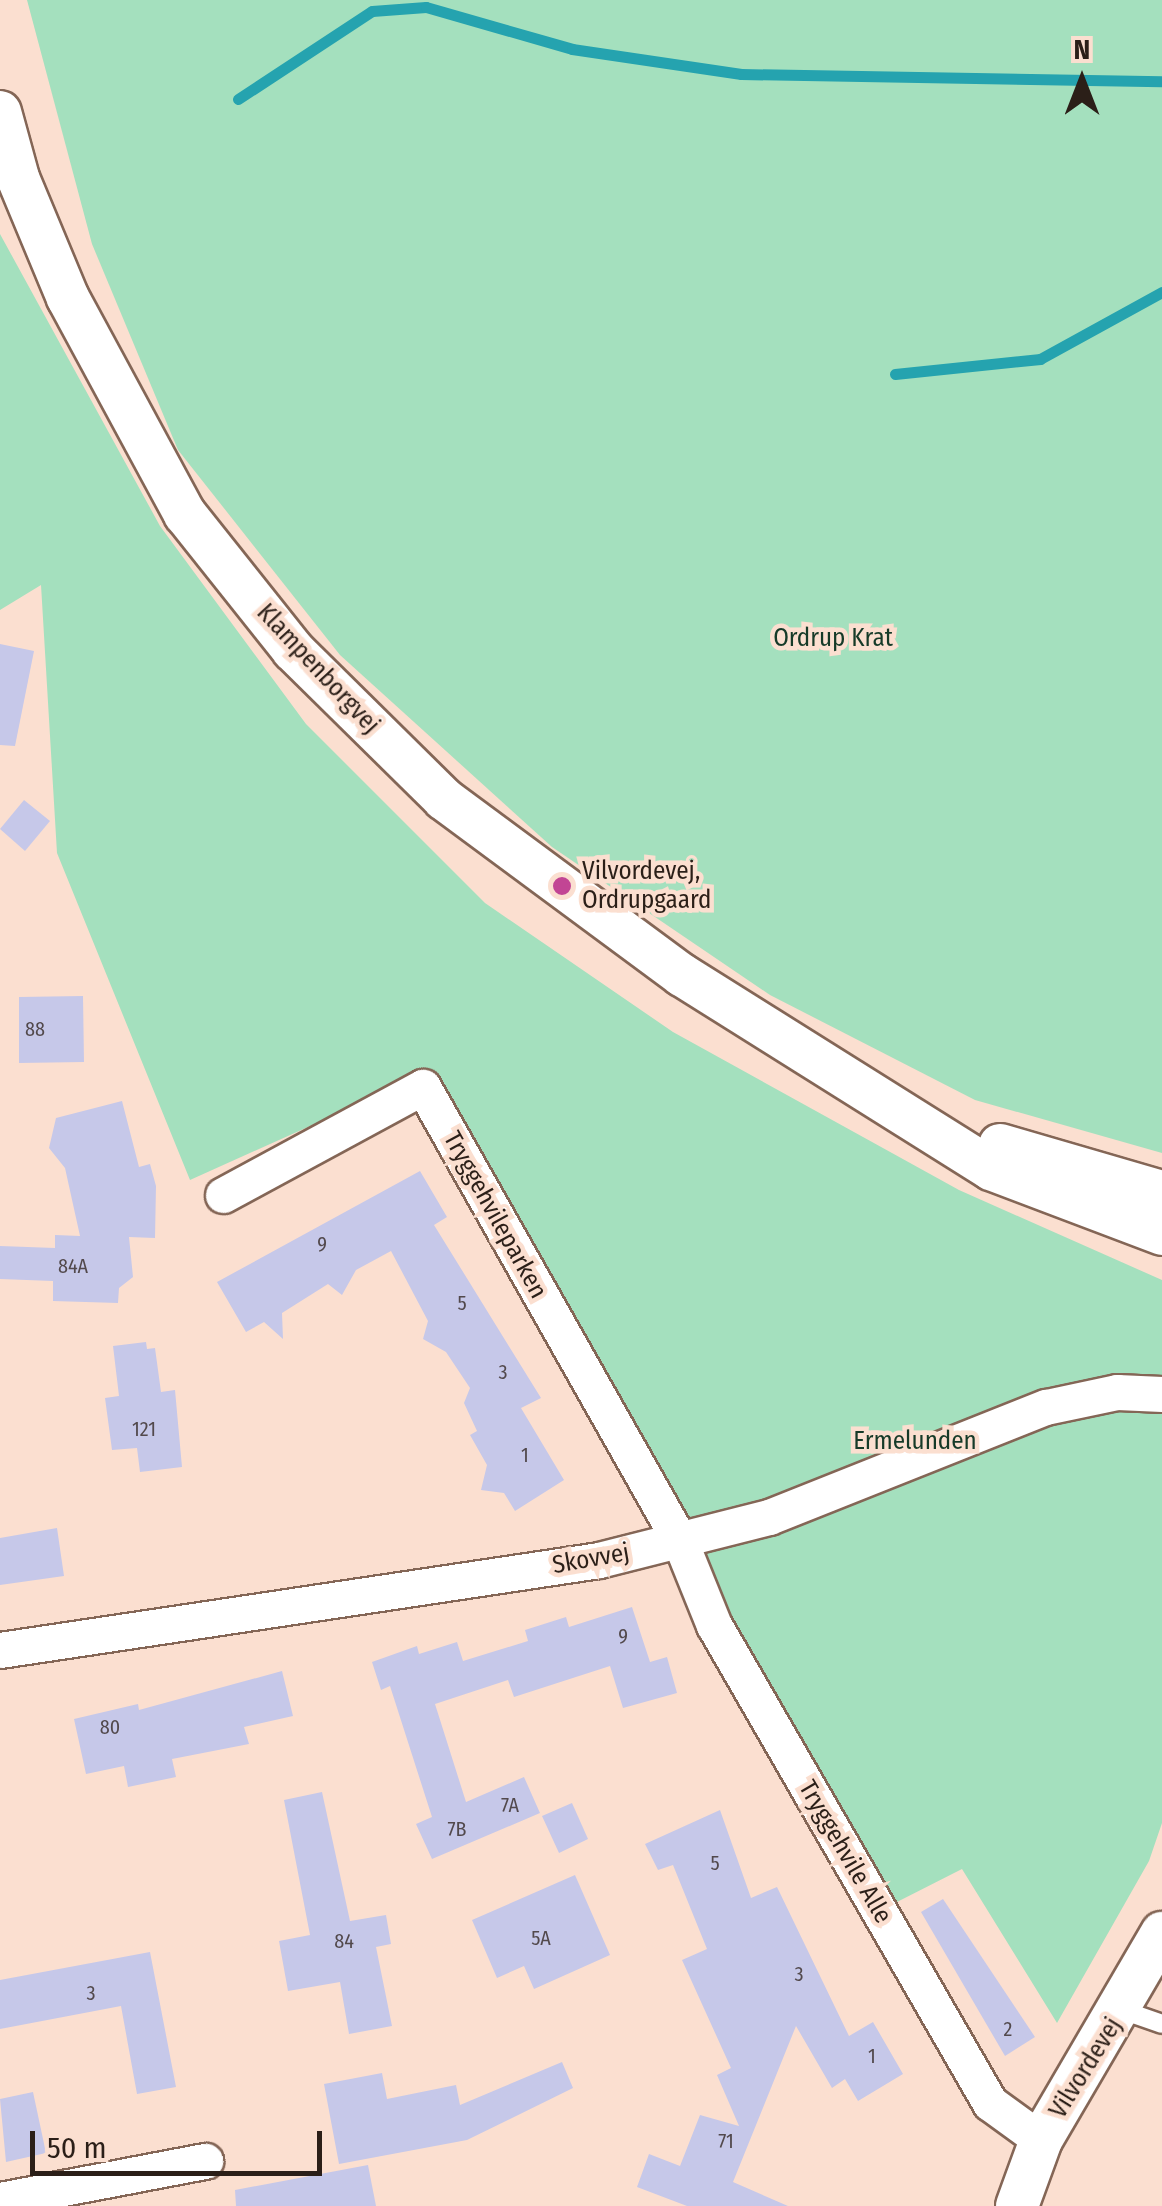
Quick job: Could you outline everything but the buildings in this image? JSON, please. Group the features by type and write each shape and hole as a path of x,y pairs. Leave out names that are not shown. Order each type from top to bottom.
{"street":[{"name":"Klampenborgvej","path":"0,112 18,178 68,298 186,514 293,650 444,798 682,975 992,1169 1162,1234"},
{"name":"Klampenborgvej","path":"828,1063 1007,1148 1162,1192"},
{"name":"Tryggehvileparken","path":"223,1195 423,1087 680,1541"},
{"name":"Skovvej","path":"0,1650 599,1560 769,1516 1046,1407 1117,1392 1162,1394"},
{"name":"Tryggehvile Alle","path":"680,1541 714,1625 990,2102 1041,2140"},
{"name":"Vilvordevej","path":"1017,2206 1041,2140 1122,2010 1162,1933"},
{"path":"0,2200 205,2161"}],"lane":[{"path":"1122,2010 1162,2024"}],"green space":[{"name":"Ordrup Krat","path":"27,0 1162,0 1162,1153 975,1100 770,995 552,847 340,655 178,450 92,244"},
{"name":"Ermelunden","path":"0,234 160,526 306,724 485,903 673,1032 959,1190 1162,1280 1162,1823 1149,1861 1057,2023 962,1869 893,1904 428,1073 190,1180 57,853 41,585 0,610"}],"waterway":[{"path":"238,99 372,11 426,7 572,49 741,74 1162,81"},
{"path":"895,374 1040,359 1162,292"}],"place":[{"name":"Vilvordevej, Ordrupgaard","path":"562,886"}]}
